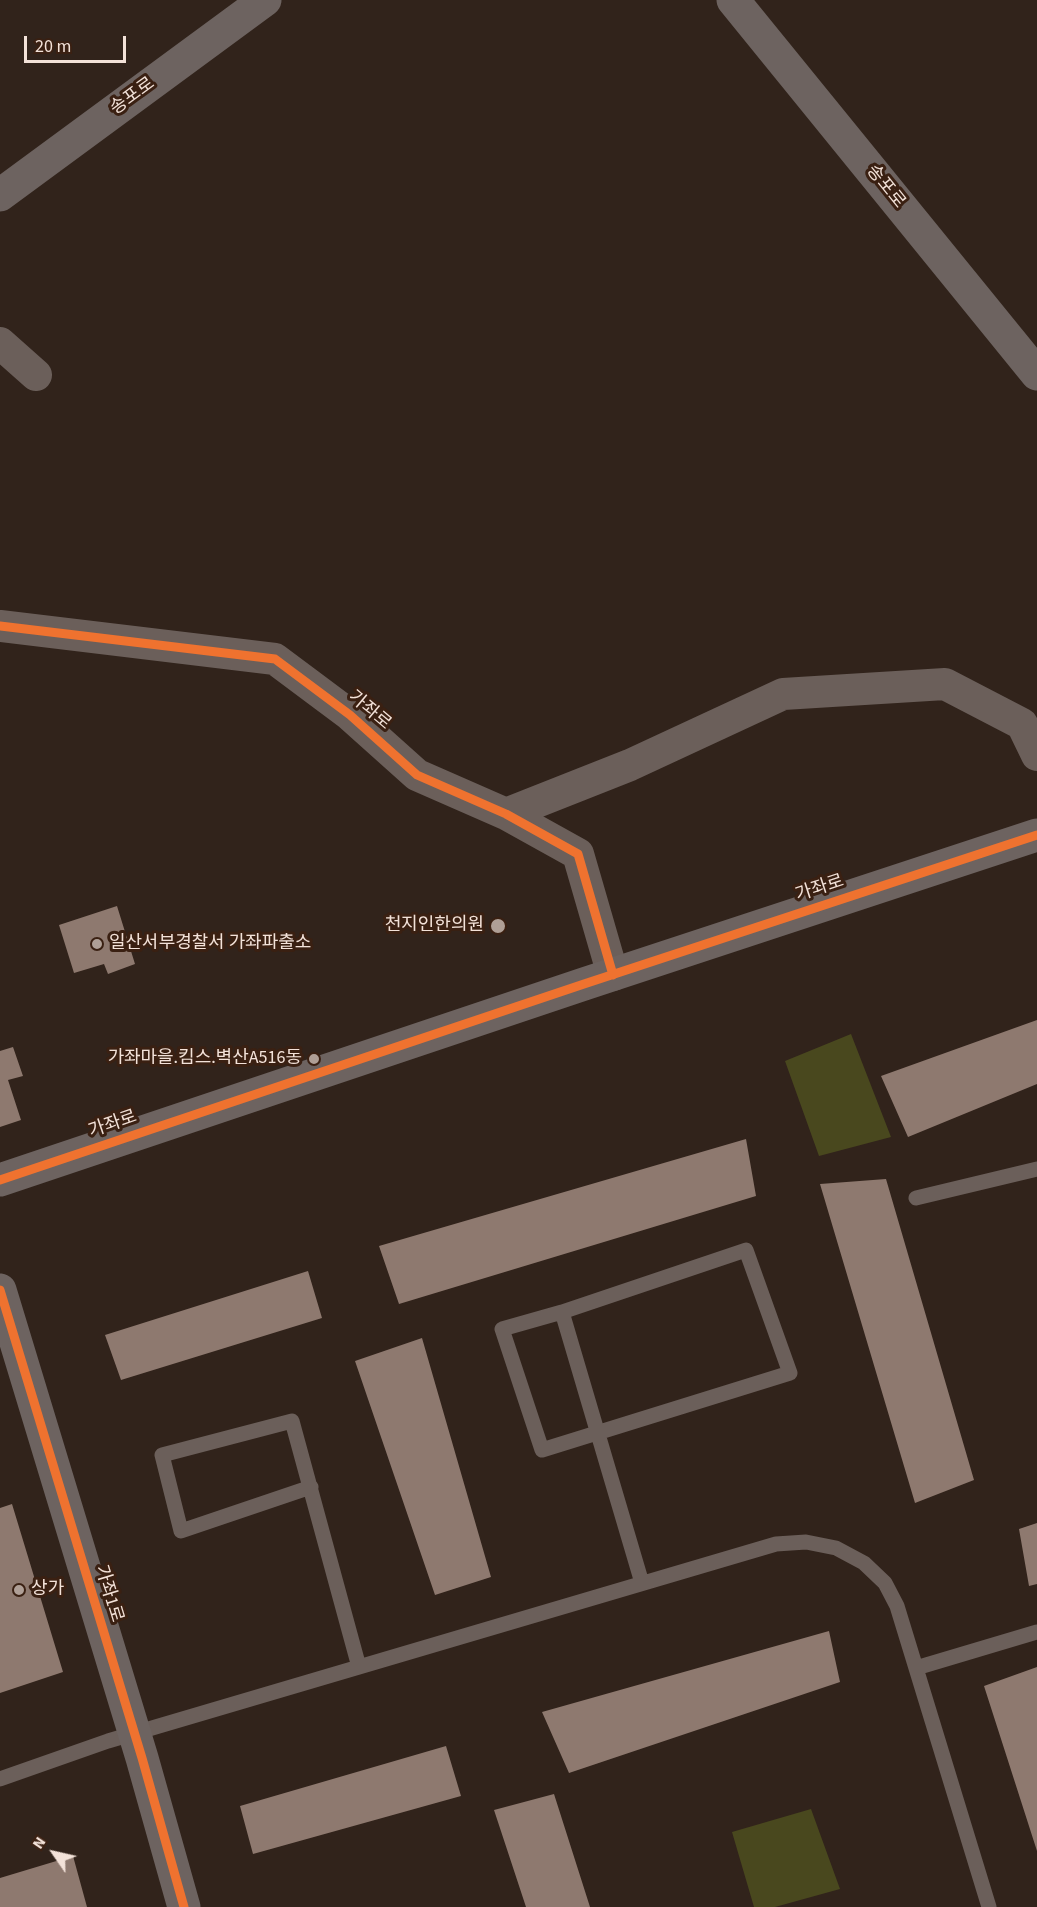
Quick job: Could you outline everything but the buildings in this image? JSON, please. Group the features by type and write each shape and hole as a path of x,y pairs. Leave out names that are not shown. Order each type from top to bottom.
{"street":[{"name":"송포로","path":"0,195 265,0"},
{"name":"송포로","path":"733,0 1037,374"},
{"path":"0,343 36,375"},
{"name":"가좌로","path":"0,626 275,659 350,715 417,775 507,814 578,854 613,975"},
{"path":"507,814 630,765 783,694 945,684 1022,724 1037,755"},
{"name":"가좌로","path":"0,1180 1037,835"},
{"name":"가좌1로","path":"0,1290 184,1907"}],"lane":[{"path":"916,1198 1037,1169"},
{"path":"746,1250 790,1373 542,1450 502,1329 562,1312 746,1250"},
{"path":"562,1312 642,1583"},
{"path":"311,1487 181,1531 162,1455 292,1421 311,1487 359,1667"},
{"path":"0,1779 96,1745 642,1583 776,1544 806,1542 836,1548 864,1563 885,1583 897,1606 989,1907"},
{"path":"916,1668 1037,1632"}],"shaded area":[{"path":"851,1034 891,1137 819,1156 785,1061"},
{"path":"811,1809 840,1889 775,1907 754,1907 732,1832"}],"cycle path":[{"path":"0,626 275,659 350,715 417,775 506,814 578,854 613,975"},
{"path":"0,1180 1037,835"},
{"path":"0,1290 142,1758 184,1907"}],"place":[{"name":"천지인한의원","path":"498,926"},
{"name":"일산서부경찰서 가좌파출소","path":"97,944"},
{"name":"가좌마을.킴스.벽산A516동","path":"314,1059"},
{"name":"상가","path":"19,1590"}]}
